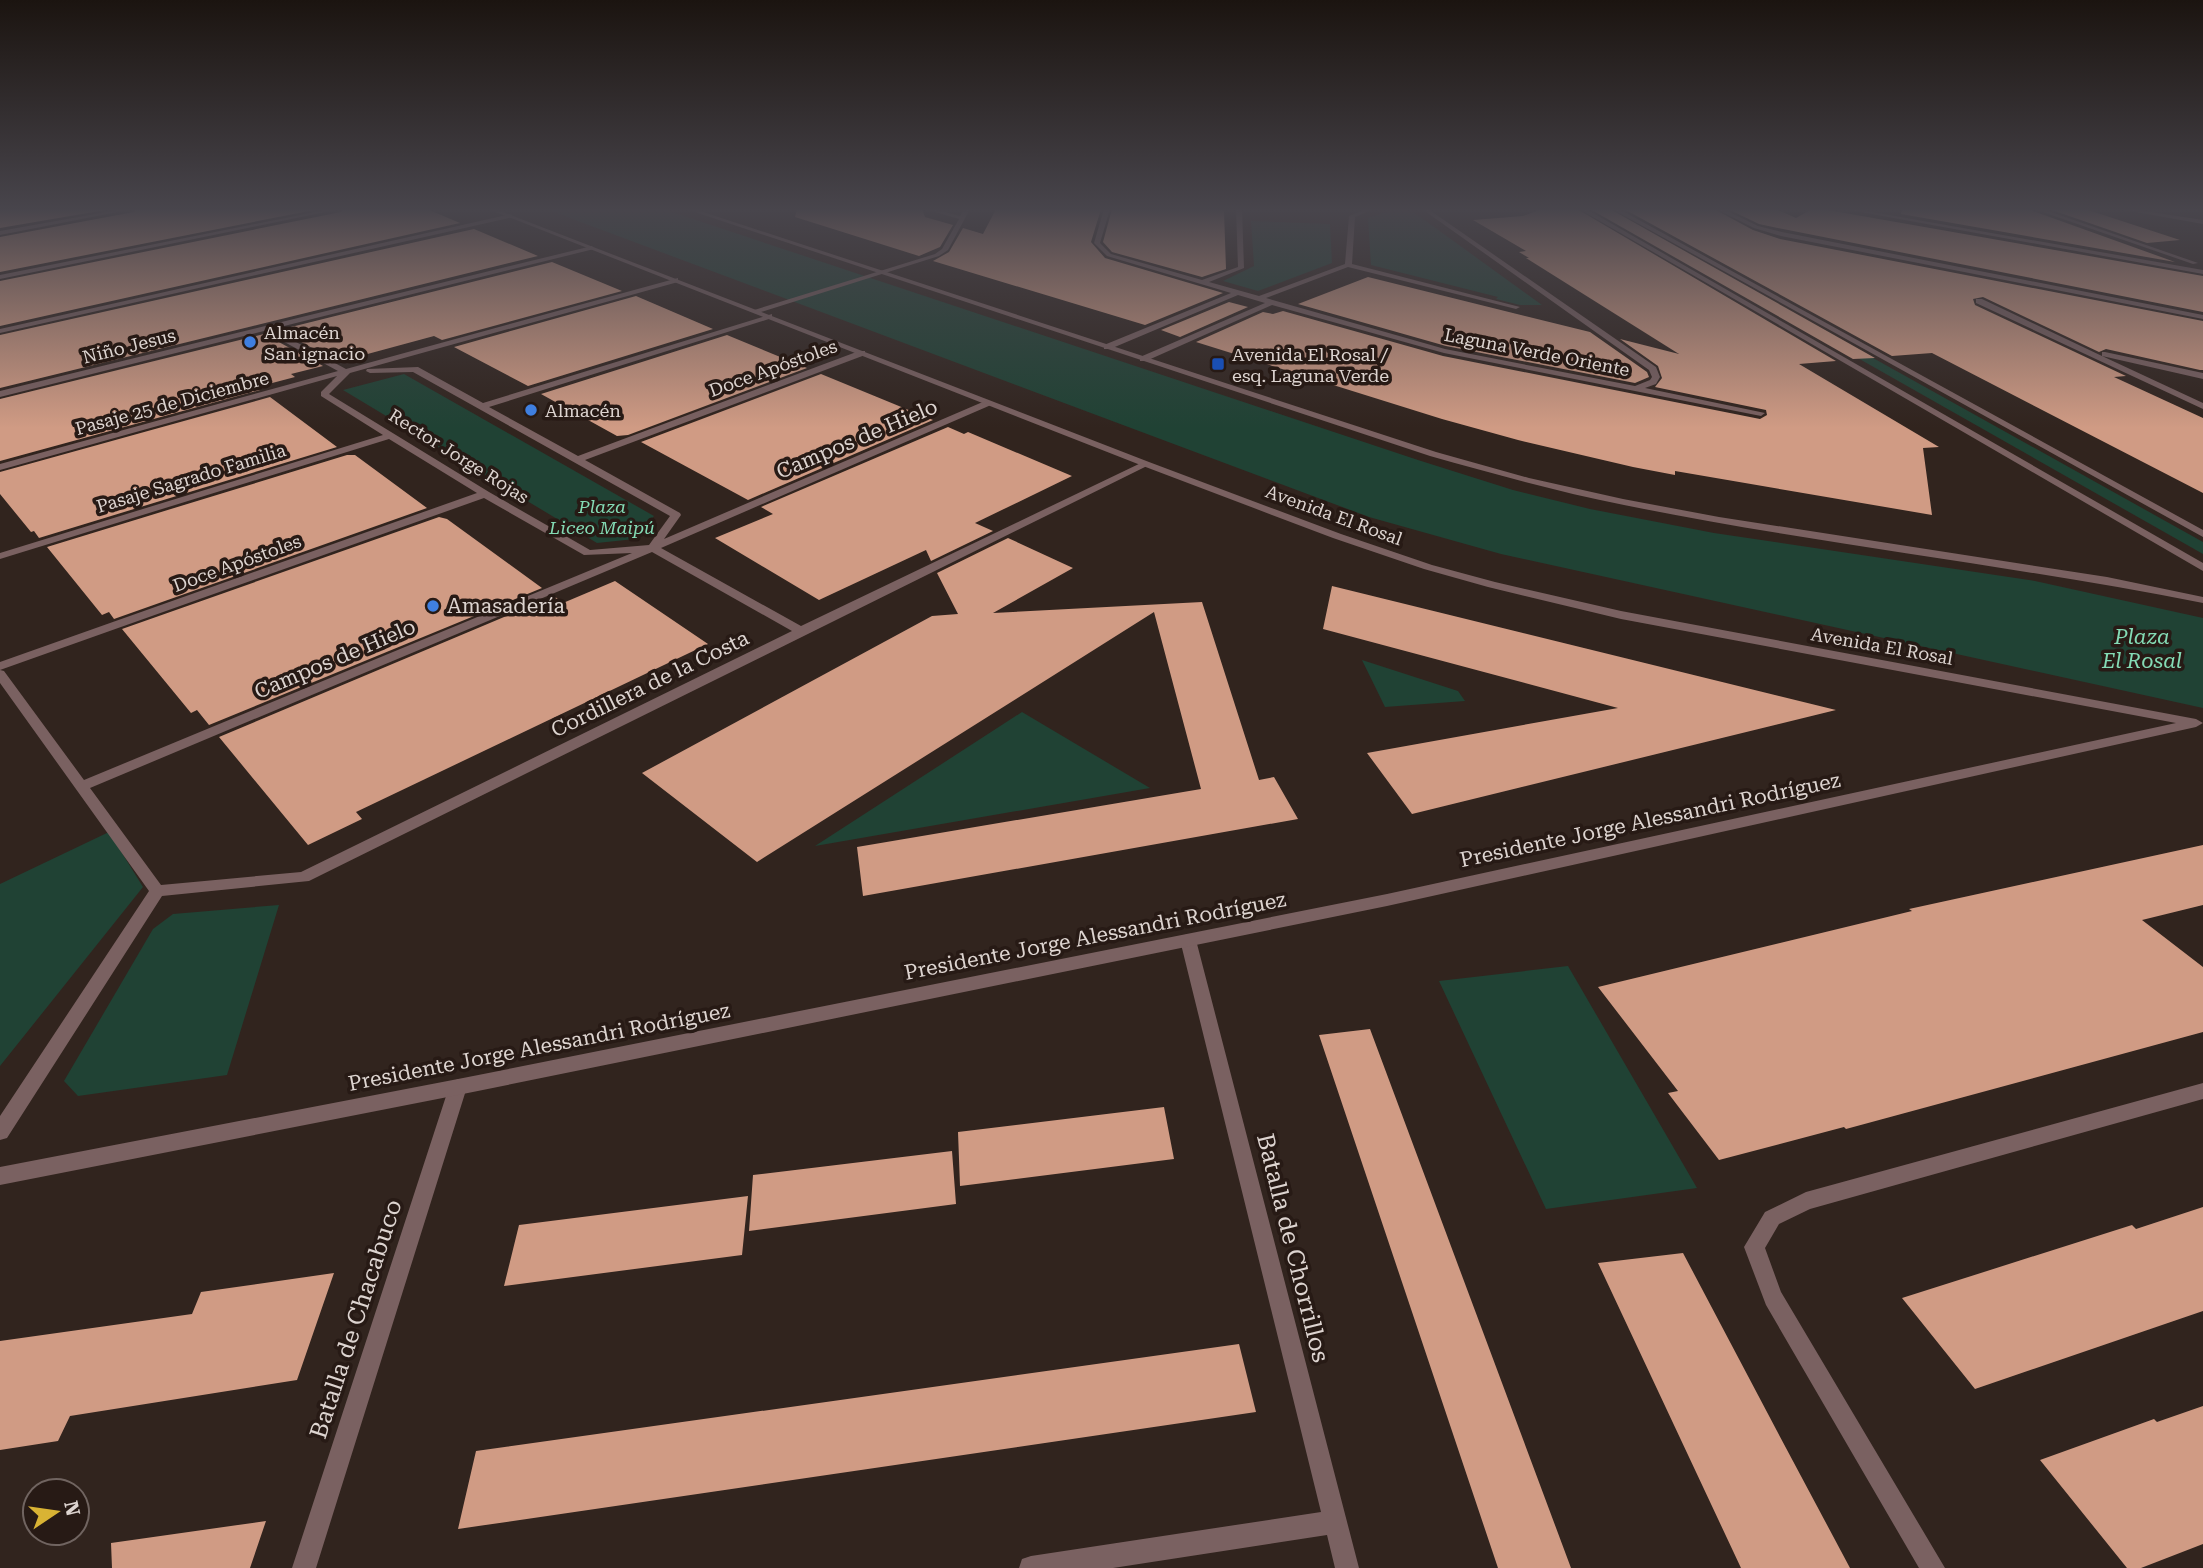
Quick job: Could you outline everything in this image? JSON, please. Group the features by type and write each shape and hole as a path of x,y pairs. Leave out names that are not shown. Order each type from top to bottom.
{"street":[{"path":"0,331 217,282"},
{"name":"Niño Jesus","path":"0,394 452,282"},
{"name":"Pasaje 25 de Diciembre","path":"0,467 671,282"},
{"name":"Avenida El Rosal","path":"678,282 1381,552 1559,602 2199,724"},
{"path":"755,311 852,282"},
{"path":"911,282 1433,454 1533,483 1653,508 2031,567 2203,600"},
{"path":"1258,299 1303,282"},
{"path":"1417,282 1516,307"},
{"name":"Laguna Verde Oriente","path":"1530,282 1653,369 1656,377 1653,382 1637,387"},
{"path":"1710,282 2203,568"},
{"path":"1747,282 2203,534"},
{"path":"2028,282 2203,317"},
{"name":"Laguna Verde Oriente","path":"1201,283 1444,351 1761,413"},
{"path":"1107,347 1237,293"},
{"path":"1979,301 2203,406"},
{"path":"1143,359 1270,303"},
{"path":"483,406 769,316"},
{"path":"265,328 346,372 415,369 579,459 676,515 653,548 801,631"},
{"path":"2080,349 2203,376"},
{"name":"Doce Apóstoles","path":"579,459 862,354"},
{"name":"Rector Jorge Rojas","path":"346,372 324,394 485,494 588,553 653,548"},
{"name":"Campos de Hielo","path":"82,786 653,548 988,403"},
{"name":"Pasaje Sagrado Familia","path":"0,555 391,435"},
{"name":"Cordillera de la Costa","path":"157,891 304,877 1146,464"},
{"name":"Doce Apóstoles","path":"0,666 485,494"},
{"path":"0,674 157,891 0,1132"},
{"name":"Presidente Jorge Alessandri Rodríguez","path":"0,1175 458,1087 1387,900 2199,724"},
{"name":"Batalla de Chorrillos","path":"1188,940 1347,1568"},
{"name":"Batalla de Chacabuco","path":"304,1568 458,1087"},
{"path":"1933,1568 1773,1298 1754,1247 1772,1218 1806,1200 2203,1091"},
{"path":"1031,1568 1336,1522"}],"green space":[{"name":"Plaza El Rosal","path":"742,282 883,282 1513,490 1590,509 1714,533 2035,581 2203,618 2203,708 1501,554 1369,517"},
{"path":"1227,282 1281,282 1258,291"},
{"path":"1439,282 1510,282 1542,305 1520,305 1496,299 1498,297"},
{"path":"1724,282 1737,282 2203,542 2203,554"},
{"name":"Plaza Liceo Maipú","path":"404,374 654,516 635,539 597,543 343,390"},
{"path":"1362,660 1458,691 1465,701 1385,707"},
{"path":"1022,712 1150,788 815,846"},
{"path":"109,832 143,887 0,1066 0,884"},
{"path":"279,905 227,1075 78,1096 64,1081 153,929 173,914"},
{"path":"1568,966 1697,1188 1546,1209 1439,981"}],"building":[{"path":"0,282 196,282 0,326"},
{"path":"236,282 431,282 0,388 0,335"},
{"path":"471,282 601,282 622,291 442,340 434,336 338,362 279,330"},
{"path":"1003,282 1186,282 1223,293 1145,325"},
{"path":"1355,282 1389,282 1590,332 1647,372 1649,377 1635,383 1446,346 1298,304"},
{"path":"1565,282 1702,282 1836,361 1799,364 1939,447 1923,448 1932,515 1675,471 1675,475 1518,440 1196,342 1263,312 1273,314 1283,311 1443,356 1760,419 1767,415 1766,410 1655,387 1662,378 1658,366 1620,339 1679,354"},
{"path":"1718,282 1740,282 1875,358 1853,359"},
{"path":"1757,282 2003,282 2203,321 2203,370 2200,370 2106,349 2099,352 1983,297 1973,299 1975,305 2126,376 2114,377 2203,418 2203,493 1932,353 1892,356"},
{"path":"2053,282 2203,282 2203,312"},
{"path":"636,296 713,329 528,386 454,347"},
{"path":"1229,302 1248,307 1180,337 1161,330"},
{"path":"264,334 323,366 257,387 260,390 0,461 0,399"},
{"path":"727,335 807,368 628,435 617,436 541,394"},
{"path":"821,374 933,420 748,500 641,442"},
{"path":"270,397 337,447 39,538 0,494 0,472"},
{"path":"948,427 964,434 968,432 1072,476 975,523 993,531 931,561 926,550 819,600 715,538 773,514 761,507"},
{"path":"347,455 355,455 427,508 114,619 109,612 102,615 47,547"},
{"path":"439,517 447,519 542,588 209,725 197,710 191,713 122,629"},
{"path":"1008,538 1073,568 993,613 1202,602 1259,780 1274,777 1298,819 863,896 857,847 1201,789 1154,612 757,862 642,773 932,616 958,614 937,573"},
{"path":"615,581 708,644 356,812 362,819 308,845 219,737 554,596 563,603"},
{"path":"1332,586 1836,710 1412,814 1367,753 1618,708 1323,629"},
{"path":"2203,845 2203,905 2142,920 2203,967 2203,1032 1846,1129 1844,1127 1719,1160 1668,1093 1678,1091 1598,987 1912,911 1909,909"},
{"path":"1370,1029 1571,1568 1498,1568 1319,1035"},
{"path":"1164,1107 1174,1159 960,1186 958,1132"},
{"path":"952,1151 956,1204 749,1231 753,1175"},
{"path":"748,1196 742,1255 504,1286 519,1225"},
{"path":"2203,1207 2203,1311 1975,1389 1902,1298 2132,1225 2136,1229"},
{"path":"1683,1253 1850,1568 1741,1568 1598,1263"},
{"path":"334,1273 297,1380 70,1416 58,1441 0,1450 0,1341 192,1314 201,1292"},
{"path":"1239,1344 1256,1412 458,1529 476,1451"},
{"path":"2203,1406 2203,1544 2141,1568 2127,1568 2040,1460 2154,1419 2157,1422"},
{"path":"266,1521 250,1568 112,1568 111,1543"}],"place":[{"name":"Almacén San ignacio","path":"250,342"},
{"name":"Avenida El Rosal / esq. Laguna Verde","path":"1218,364"},
{"name":"Almacén","path":"531,410"},
{"name":"Amasadería","path":"433,606"}]}
